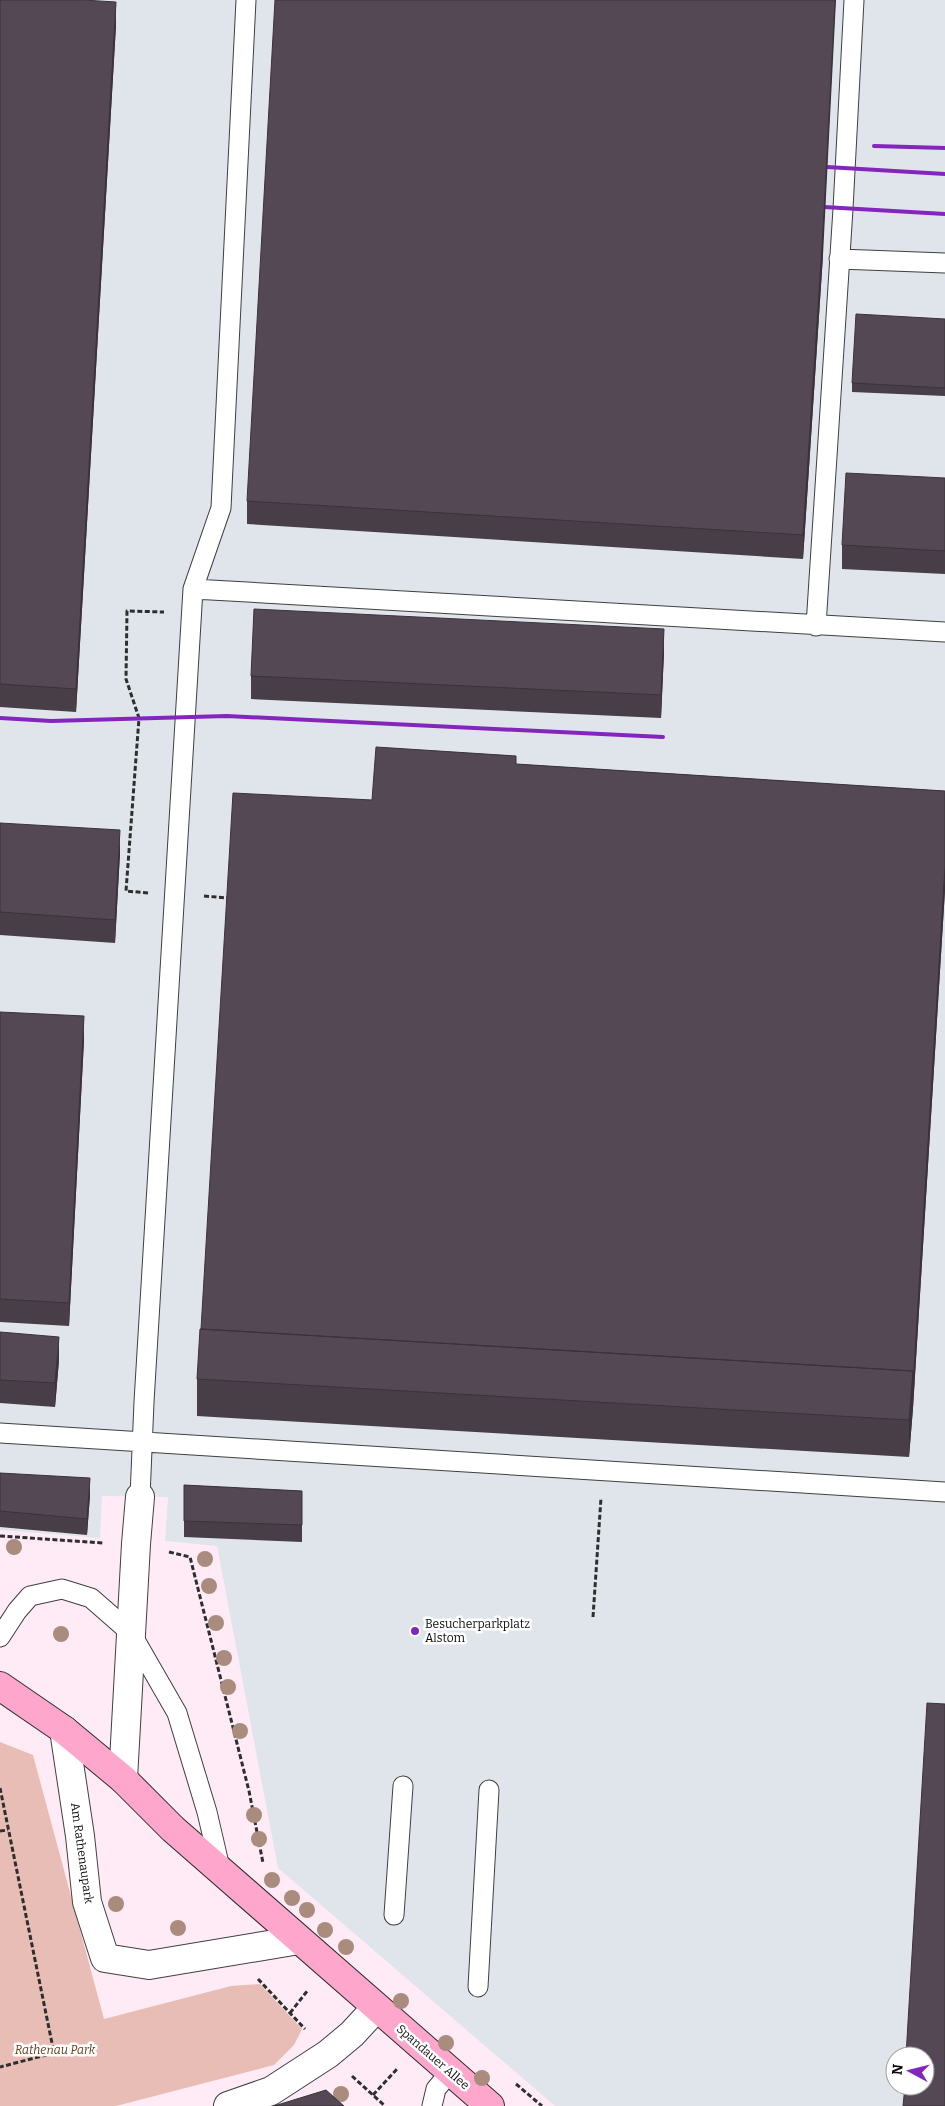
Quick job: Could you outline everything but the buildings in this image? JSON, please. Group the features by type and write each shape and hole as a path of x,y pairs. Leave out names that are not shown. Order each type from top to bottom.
{"main road":[{"path":"0,1686 64,1730 123,1779 173,1829 220,1868 376,2008"},
{"name":"Spandauer Allee","path":"376,2008 490,2106"}],"street":[{"path":"123,1779 140,1497"},
{"name":"Am Rathenaupark","path":"64,1730 80,1836 87,1902 105,1958 149,1965 299,1940"},
{"path":"228,2106 272,2092 328,2054 352,2034 376,2008"}],"lane":[{"path":"140,1497 191,612 193,589 221,508 246,0"},
{"path":"816,626 840,259 854,0"},
{"path":"840,259 945,263"},
{"path":"193,589 945,632"},
{"path":"0,1433 945,1492"},
{"path":"0,1637 17,1611 30,1596 62,1589 91,1598 131,1632 177,1713 207,1812 220,1868"},
{"path":"394,1915 403,1786"},
{"path":"478,1987 489,1790"},
{"path":"432,2106 436,2089 451,2071"}],"path":[{"path":"191,612 128,611 126,679 139,718 126,891 228,898"},
{"path":"593,1617 603,1470"},
{"path":"0,1536 136,1544 190,1558 249,1792 264,1871"},
{"path":"0,1788 54,2053 0,2067"},
{"path":"0,1831 8,1830"},
{"path":"328,2054 385,2106"}],"shaded area":[{"path":"0,0 945,0 945,2106 555,2106 278,1868 217,1546 165,1541 168,1497 102,1496 100,1538 0,1530"}],"green space":[{"name":"Rathenau Park","path":"0,1742 33,1755 104,2019 231,1986 260,1984 302,2029 294,2045 274,2065 116,2106 0,2106"}],"railway":[{"path":"874,146 945,148"},
{"path":"827,167 945,174"},
{"path":"824,207 945,214"},
{"path":"0,718 51,721 227,716 663,737"}],"place":[{"name":"Besucherparkplatz Alstom","path":"415,1631"}]}
